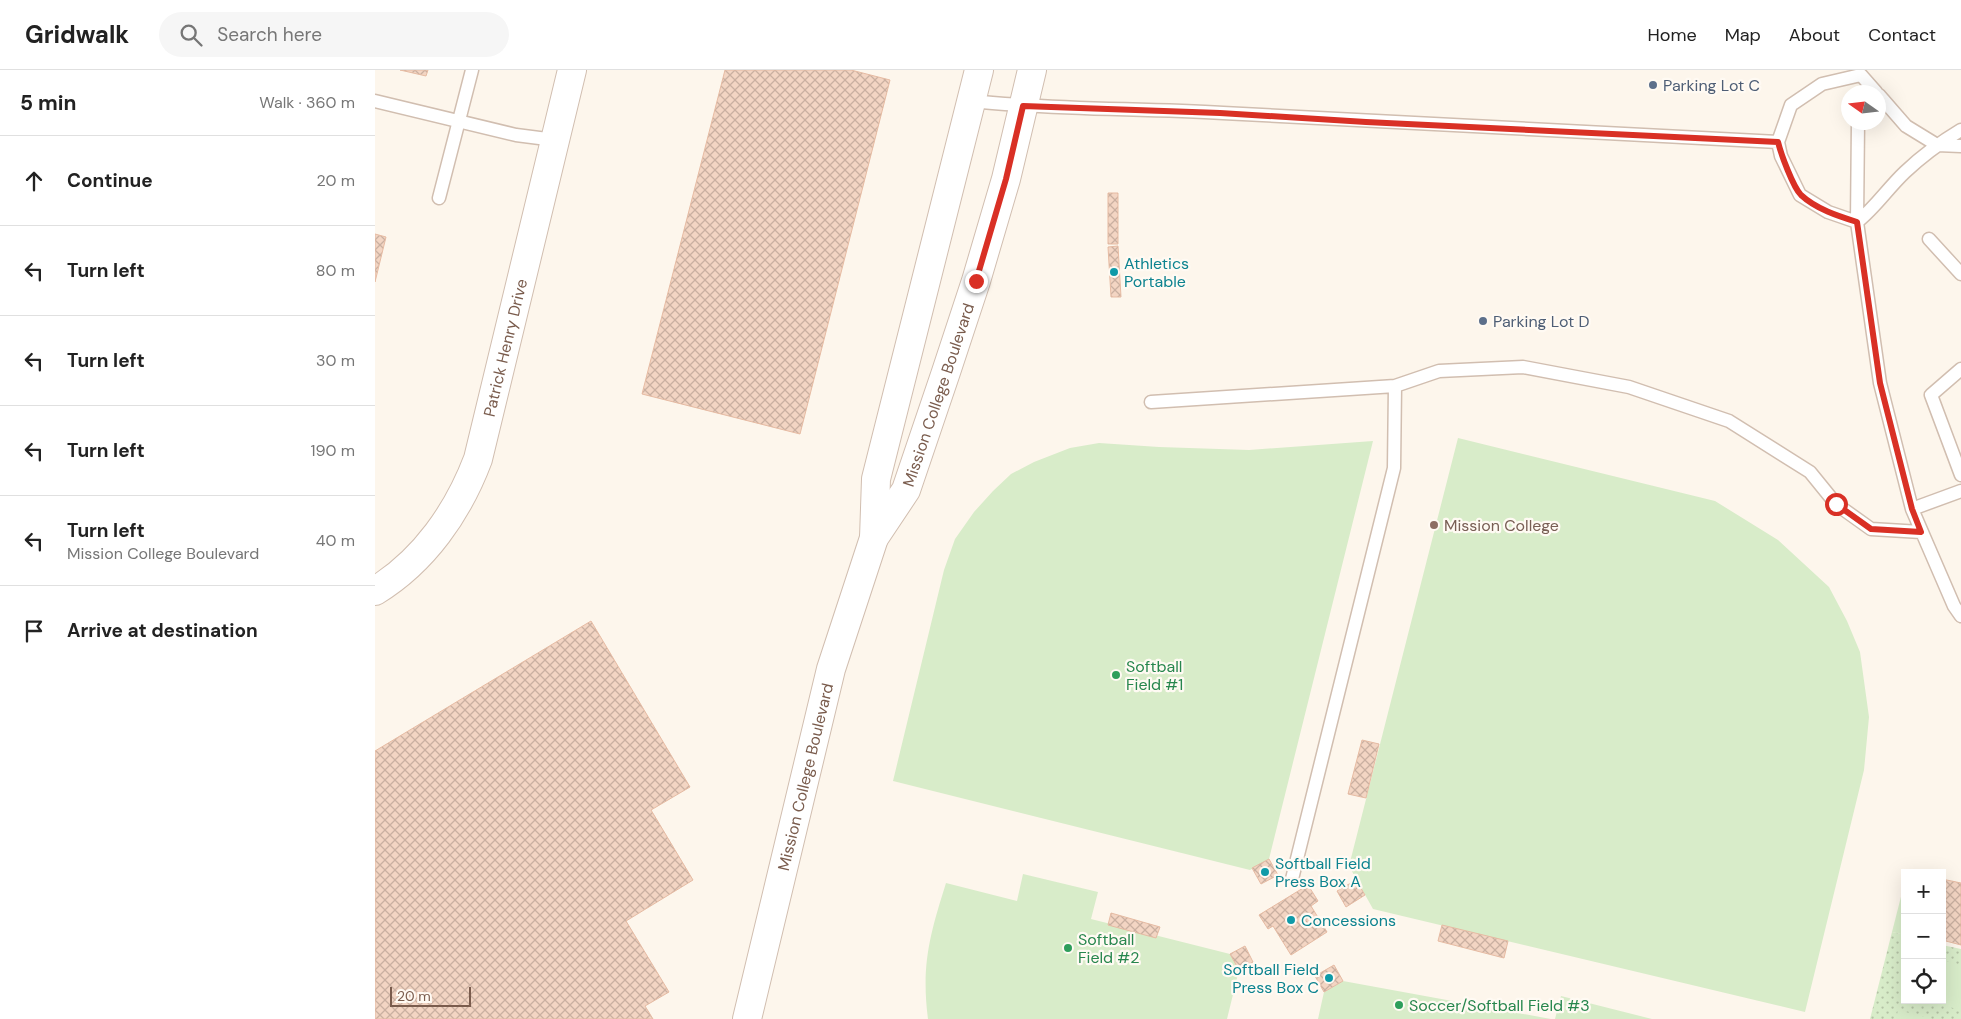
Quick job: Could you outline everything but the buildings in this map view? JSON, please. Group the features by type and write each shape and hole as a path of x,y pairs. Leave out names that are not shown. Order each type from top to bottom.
{"street":[{"name":"Patrick Henry Drive","path":"375,590 411,565 434,540 471,478 478,459 572,70"},
{"name":"Mission College Boulevard","path":"874,538 876,479 979,70"},
{"name":"Mission College Boulevard","path":"747,1019 831,669 874,538 906,490 976,281 1006,179 1032,70"}],"lane":[{"path":"439,198 472,70"},
{"path":"1857,222 1828,212 1800,195 1781,156 1778,142 1791,105 1822,84 1861,73 1870,85"},
{"path":"971,100 1023,106 1220,113 1778,142"},
{"path":"375,101 516,135 555,140"},
{"path":"1886,104 1906,126 1937,145 1961,146"},
{"path":"1858,130 1857,222 1880,383 1912,509 1921,532 1959,608"},
{"path":"1857,222 1869,212 1905,172 1937,145 1961,130"},
{"path":"1929,238 1961,274"},
{"path":"1151,402 1395,386 1439,371 1523,367 1629,387 1729,421 1810,472 1836,504 1871,529 1921,532"},
{"path":"1961,369 1931,395 1961,475"},
{"path":"1292,879 1394,468 1395,386"},
{"path":"1912,509 1961,491"}],"green space":[{"path":"1458,438 1715,501 1778,540 1829,587 1847,621 1860,652 1869,717 1864,770 1805,1012 1373,909 1349,866"},
{"name":"Softball Field #1","path":"1373,441 1269,859 1250,870 893,781 944,570 955,539 974,512 1011,474 1034,462 1070,448 1099,443 1249,450"},
{"name":"Softball Field #2","path":"1023,874 1098,892 1091,919 1230,954 1239,970 1227,1019 928,1019 926,966 928,950 935,918 946,883 1017,901"},
{"path":"1901,897 1901,934 1892,932"},
{"path":"1892,932 1901,934 1901,1004 1946,1004 1946,946 1961,949 1961,1019 1870,1019"},
{"path":"1946,961 1961,965 1961,1010 1937,1004 1946,1004"},
{"name":"Soccer/Softball Field #3","path":"1343,981 1551,1019 1318,1019 1324,992"},
{"name":"Soccer/Softball Field #3","path":"1561,996 1652,1019 1555,1019"},
{"path":"1898,1010 1933,1019 1896,1019"}],"place":[{"name":"Parking Lot C","path":"1653,85"},
{"name":"Athletics Portable","path":"1114,272"},
{"name":"Parking Lot D","path":"1483,321"},
{"name":"Mission College","path":"1434,525"},
{"name":"Softball Field #1","path":"1116,675"},
{"name":"Softball Field Press Box A","path":"1265,872"},
{"name":"Concessions","path":"1291,920"},
{"name":"Softball Field #2","path":"1068,948"},
{"name":"Softball Field Press Box C","path":"1329,978"},
{"name":"Soccer/Softball Field #3","path":"1399,1005"}],"route":[{"path":"976,281 1006,179 1023,106 1220,113 1574,133 1778,142 1781,156 1800,195 1828,212 1857,222 1880,383 1912,509 1921,532 1871,529 1836,504"}]}
